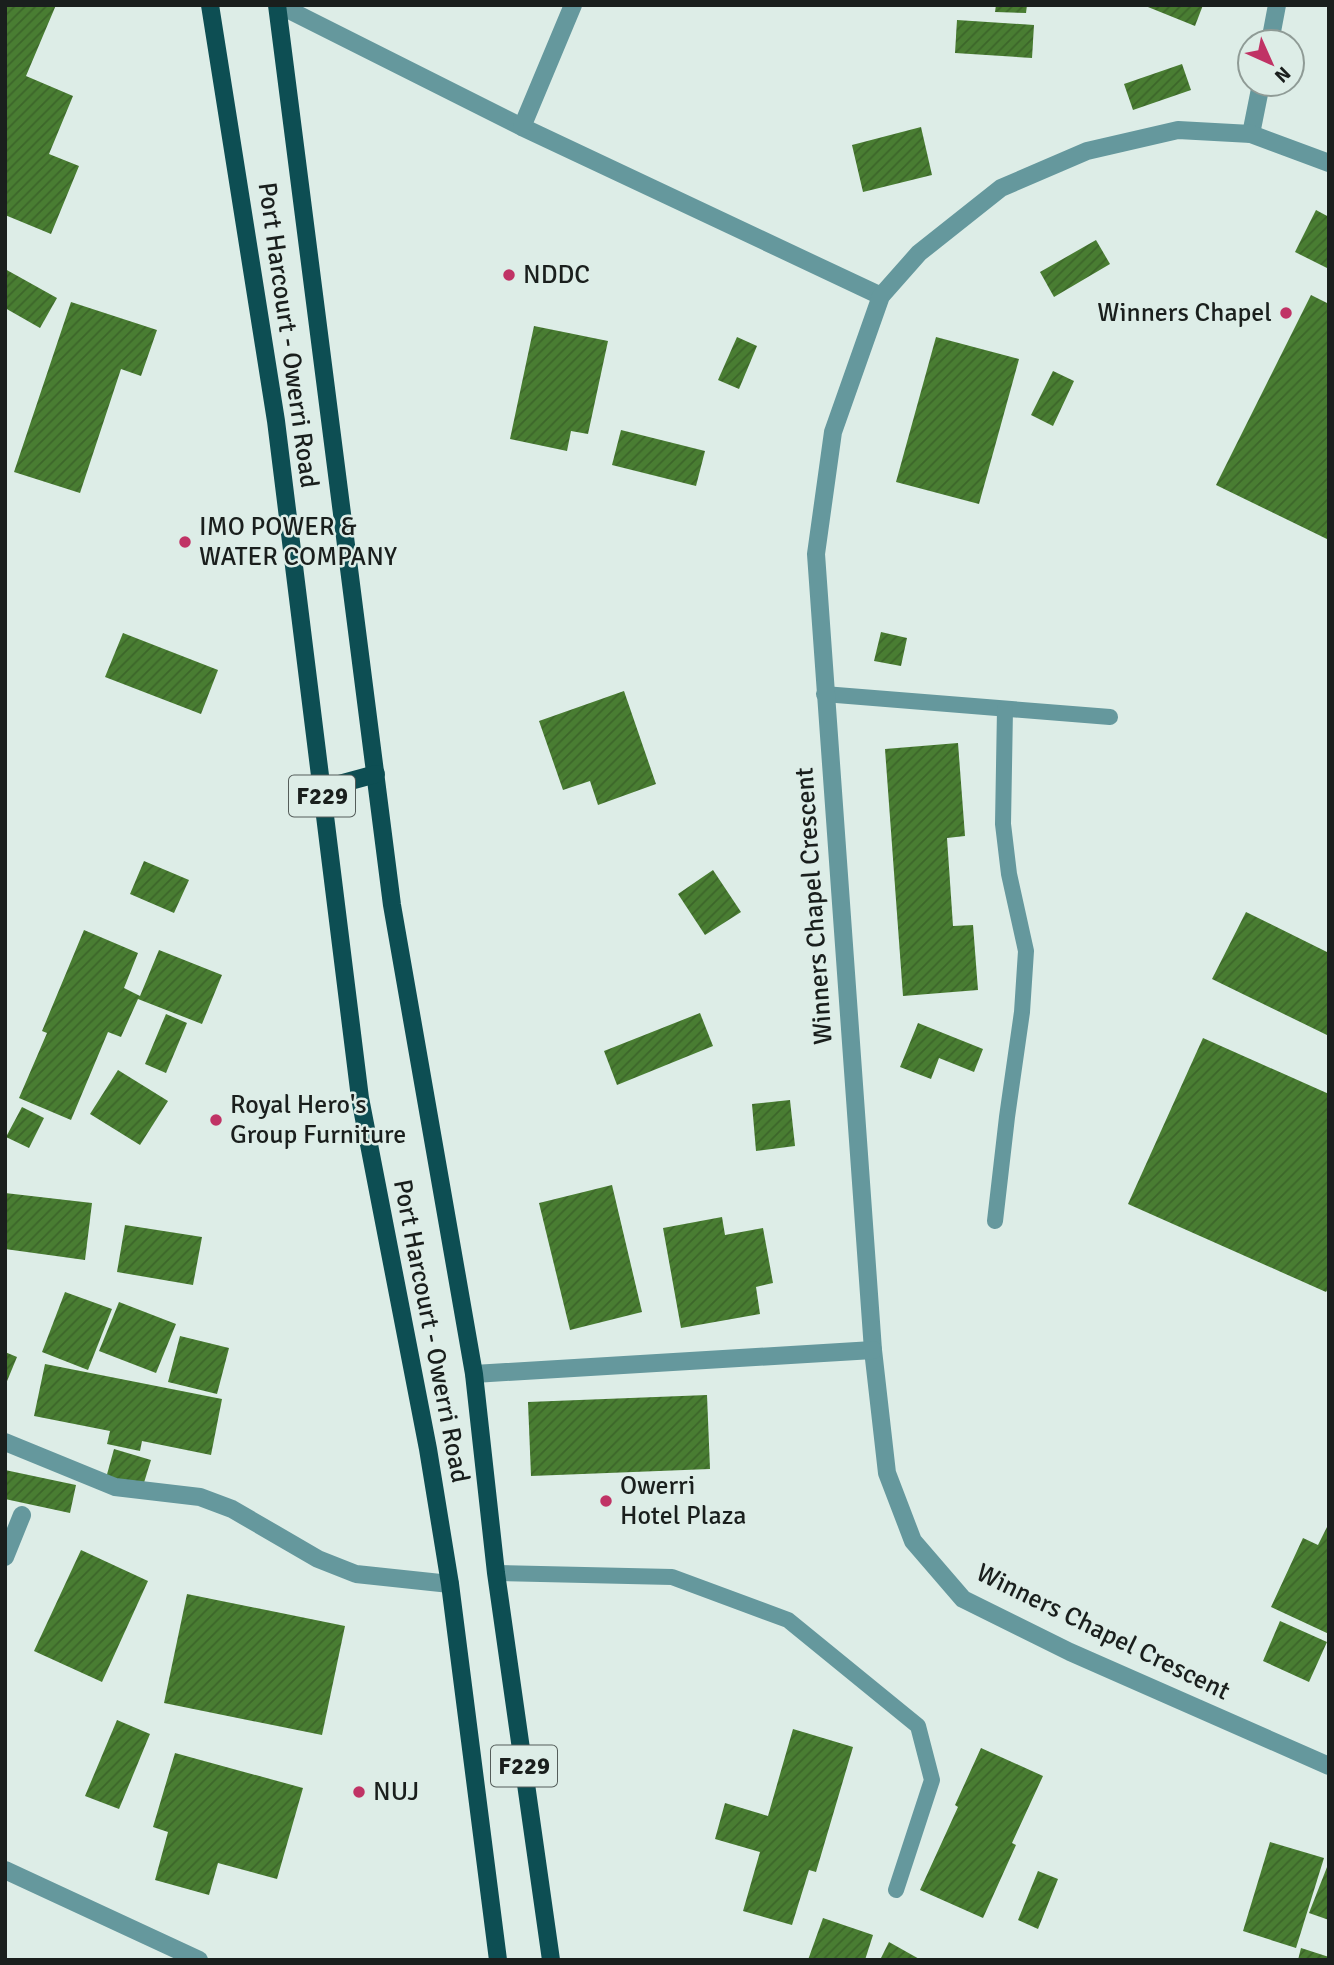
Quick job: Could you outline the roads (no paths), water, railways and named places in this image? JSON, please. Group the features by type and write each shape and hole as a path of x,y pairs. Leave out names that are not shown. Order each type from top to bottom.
{"main road":[{"name":"Port Harcourt - Owerri Road","path":"210,5 276,421 360,1098 428,1449 450,1584 498,1960"},
{"name":"Port Harcourt - Owerri Road","path":"278,5 392,905 474,1374 496,1573 551,1960"},
{"path":"321,789 376,775"}],"street":[{"path":"278,5 522,127 881,296"},
{"path":"522,127 573,5"},
{"path":"1273,28 1277,5"},
{"path":"1251,134 1258,98"},
{"name":"Winners Chapel Crescent","path":"1329,163 1251,134 1178,130 1087,151 1002,188 919,253 881,296 833,432 816,554 873,1350 887,1473 913,1541 963,1599 1070,1652 1329,1766"},
{"path":"474,1374 873,1350"},
{"path":"5,1442 115,1487 200,1497 288,1540 318,1559 356,1574 450,1584"},
{"path":"5,1557 22,1515"},
{"path":"5,1870 199,1960"}],"lane":[{"path":"824,694 1110,717"},
{"path":"995,1221 1022,1012 1026,951 1009,874 1003,824 1005,709"},
{"path":"496,1573 672,1577 788,1620 918,1726 932,1780 896,1890"}],"place":[{"name":"NDDC","path":"509,275"},
{"name":"Winners Chapel","path":"1286,313"},
{"name":"IMO POWER & WATER COMPANY","path":"185,542"},
{"name":"Royal Hero's Group Furniture","path":"216,1120"},
{"name":"Owerri Hotel Plaza","path":"606,1501"},
{"name":"NUJ","path":"359,1792"}]}
